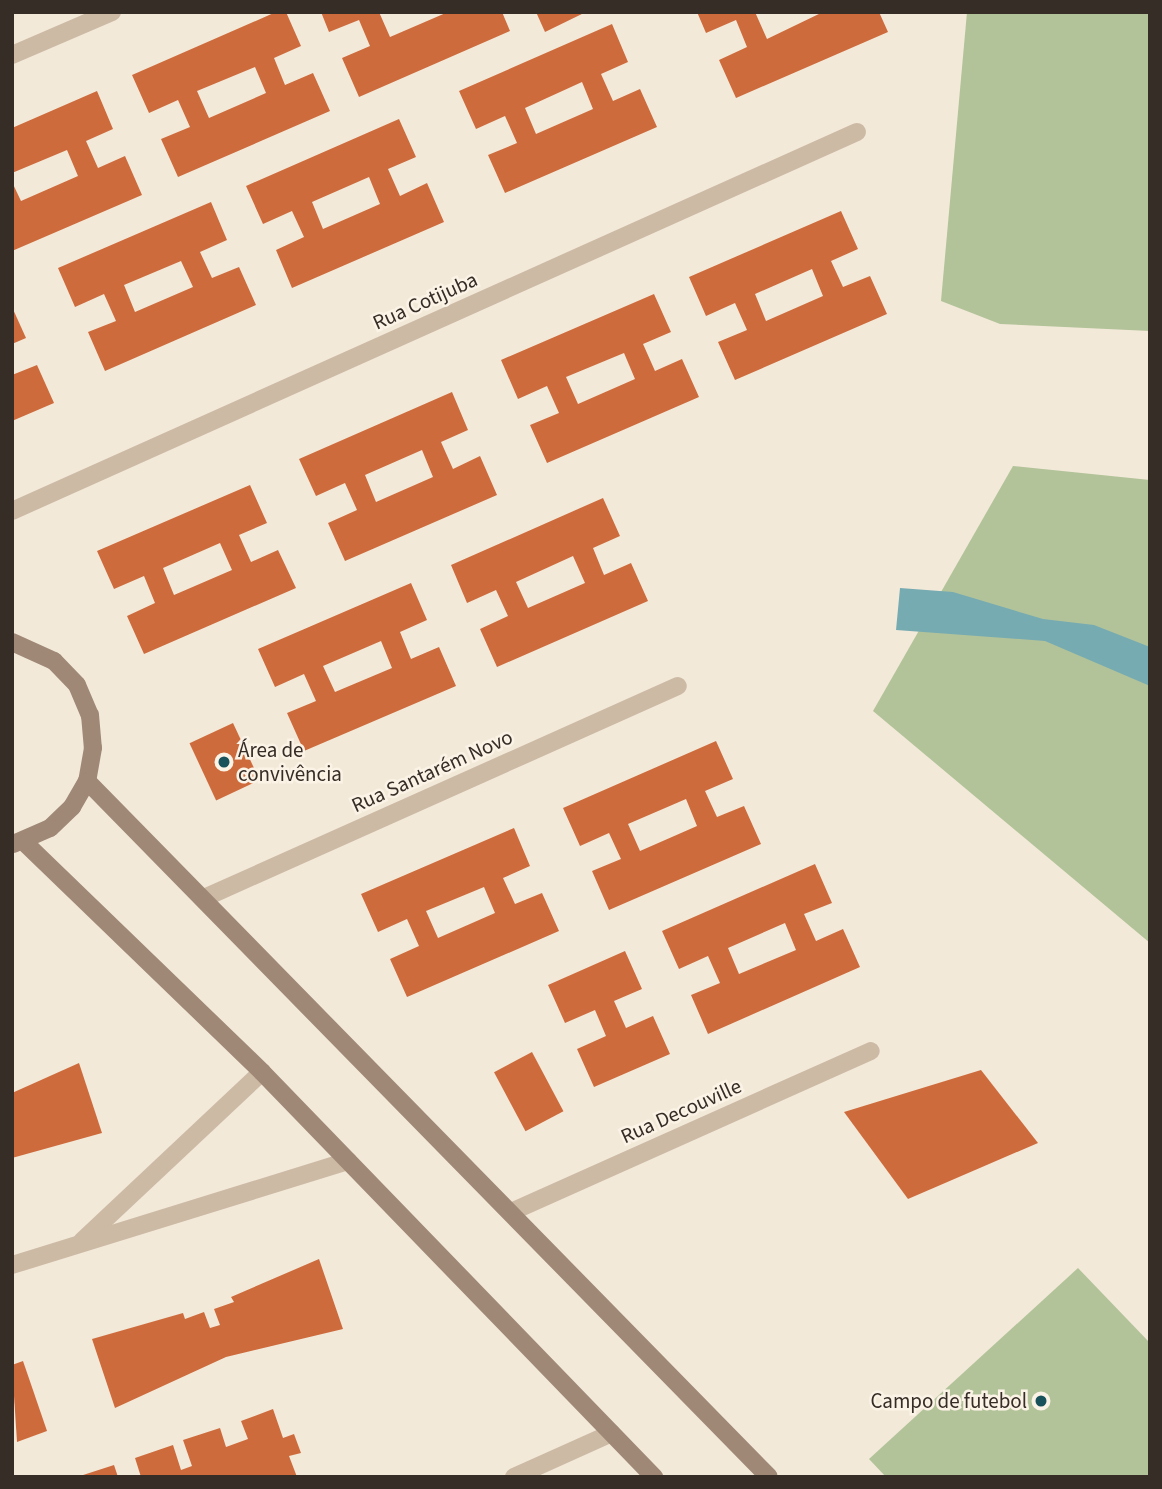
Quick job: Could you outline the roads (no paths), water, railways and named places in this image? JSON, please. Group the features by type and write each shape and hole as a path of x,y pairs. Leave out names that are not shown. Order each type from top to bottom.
{"street":[{"path":"12,55 112,12"},
{"name":"Rua Cotijuba","path":"12,511 857,132"},
{"path":"12,642 54,661 77,685 90,715 93,748 87,781 50,828 18,843 262,1072 654,1477"},
{"name":"Rua Santarém Novo","path":"204,898 678,686"},
{"path":"87,781 769,1477"},
{"name":"Rua Decouville","path":"510,1212 871,1051"},
{"path":"80,1243 262,1072"},
{"path":"12,1265 348,1161"},
{"path":"514,1477 612,1433"}],"water":[{"path":"900,588 953,592 1043,619 1094,625 1150,647 1150,686 1045,641 896,630"}],"place":[{"name":"Área de convivência","path":"224,762"},
{"name":"Campo de futebol","path":"1041,1401"}]}
